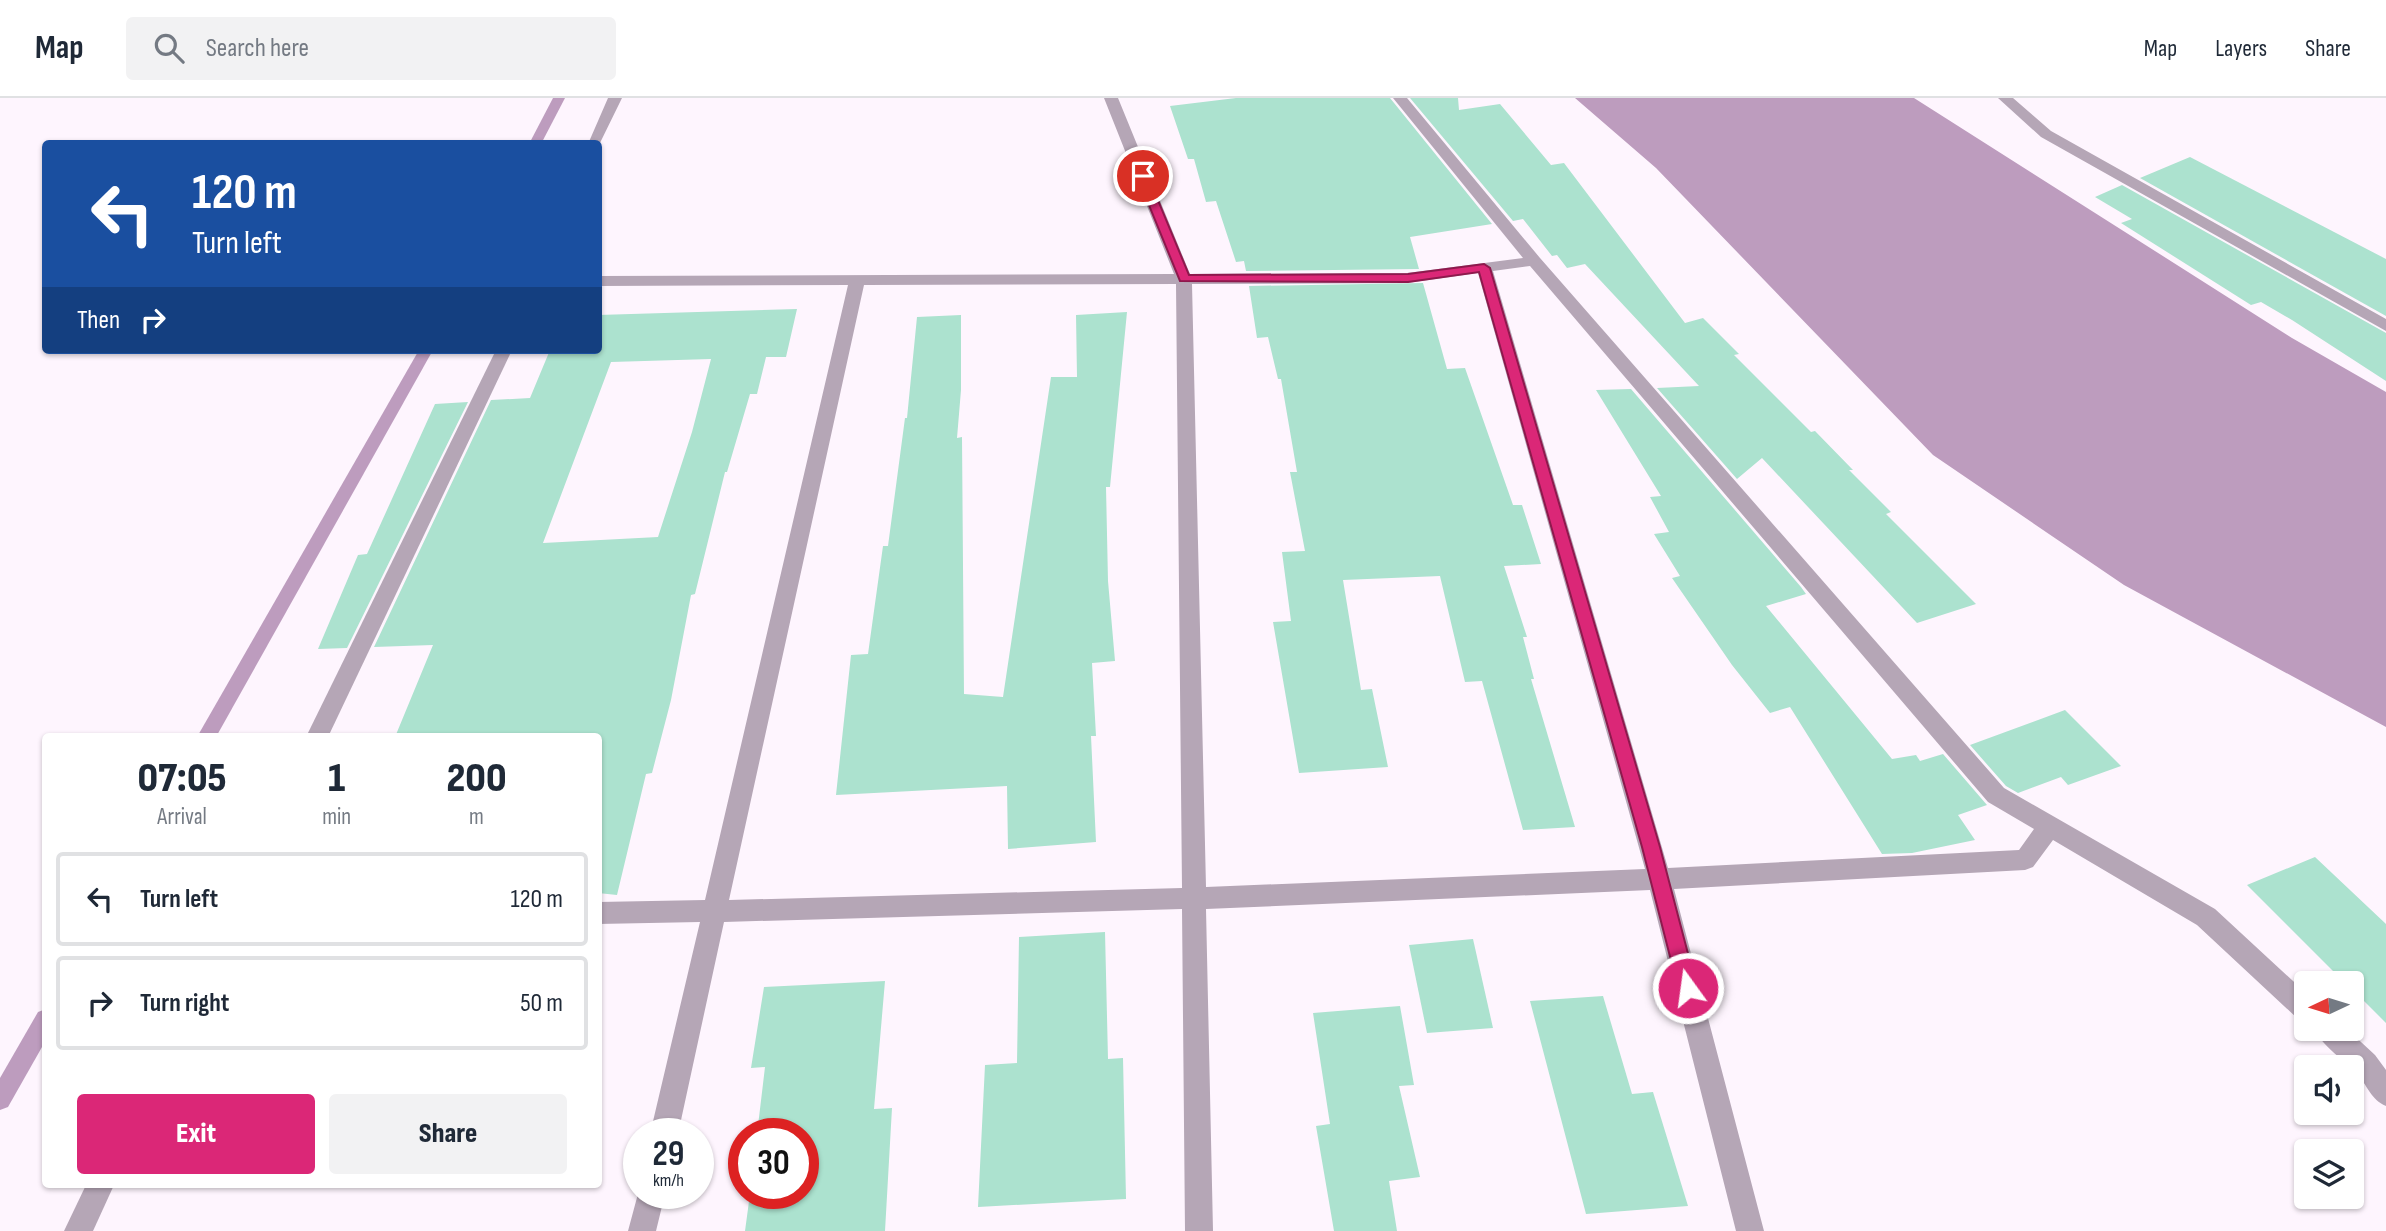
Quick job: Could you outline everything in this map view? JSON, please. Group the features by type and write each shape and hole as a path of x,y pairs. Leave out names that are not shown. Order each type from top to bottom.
{"street":[{"path":"597,140 614,98"},
{"path":"1111,98 1184,279 1199,1231"},
{"path":"1400,98 1534,261 1996,795 2206,917 2294,998"},
{"path":"2005,98 2046,134 2386,326"},
{"path":"602,281 1408,278 1534,261"},
{"path":"1484,268 1660,880 1751,1231"},
{"path":"668,1118 857,280"},
{"path":"319,733 502,354"},
{"path":"602,913 1194,901 2025,860 2050,826"},
{"path":"2341,1041 2366,1063 2386,1093"},
{"path":"78,1231 99,1188"},
{"path":"642,1231 647,1209"}],"shaded area":[{"path":"1575,98 1914,98 2292,338 2386,392 2386,727 2124,585 1933,455 1656,168"}],"building":[{"path":"1236,98 1390,98 1492,224 1410,237 1419,269 1246,271 1244,261 1236,262 1216,201 1206,202 1194,159 1188,159 1170,106"},
{"path":"1410,98 1458,98 1459,110 1500,104 1551,165 1564,163 1685,323 1703,318 1739,354 1734,355 1853,470 1849,470 1891,512 1886,514 1976,604 1917,623 1762,458 1737,479 1657,388 1699,386 1585,264 1567,268 1557,255 1552,256 1523,219 1513,221"},
{"path":"2190,157 2386,259 2386,316 2140,178"},
{"path":"2122,185 2386,333 2386,381 2292,320 2261,302 2251,305 2121,223 2132,219 2095,197"},
{"path":"1423,283 1447,369 1465,368 1513,505 1522,505 1541,564 1504,566 1527,637 1523,637 1534,679 1531,679 1575,827 1523,830 1482,681 1465,682 1440,576 1343,580 1361,690 1372,689 1388,767 1299,773 1273,622 1291,621 1282,552 1305,551 1290,472 1297,472 1281,379 1278,379 1268,337 1257,338 1249,286"},
{"path":"797,309 786,357 766,357 757,394 750,394 725,472 695,594 691,595 671,700 652,773 646,774 617,895 602,893 602,733 397,733 433,645 374,647 491,400 530,398 548,354 602,354 602,315","holes":["711,359 692,432 658,537 543,543 611,362"]},
{"path":"1127,312 1110,487 1106,487 1108,581 1115,661 1092,663 1096,736 1091,736 1096,842 1008,849 1007,786 836,795 851,655 868,654 883,546 888,546 907,418 917,317 961,315 961,390 957,438 962,437 964,694 1003,697 1051,377 1077,377 1076,315"},
{"path":"1631,389 1806,594 1766,606 1892,759 1916,755 1920,761 1943,754 1987,805 1958,815 1975,840 1912,853 1882,854 1790,707 1770,713 1732,665 1672,578 1680,576 1654,534 1669,532 1650,497 1661,496 1596,390"},
{"path":"468,402 347,648 318,649 358,555 367,554 435,404"},
{"path":"2065,710 2121,766 2068,785 2061,777 2018,793 2006,786 1970,745"},
{"path":"2315,857 2386,924 2386,1023 2364,1001 2364,971 2333,971 2247,885"},
{"path":"1105,932 1108,1059 1123,1058 1126,1199 978,1207 985,1065 1017,1063 1019,937"},
{"path":"1473,939 1493,1028 1427,1033 1409,945"},
{"path":"885,981 874,1109 892,1108 885,1231 745,1231 748,1209 819,1209 819,1118 759,1118 765,1067 751,1068 764,987"},
{"path":"1603,996 1632,1094 1653,1092 1688,1206 1586,1214 1530,1001"},
{"path":"1400,1006 1414,1085 1399,1086 1420,1177 1389,1181 1397,1231 1334,1231 1316,1126 1330,1124 1313,1013"}],"waterway":[{"path":"537,140 559,98"},
{"path":"208,733 424,354"},
{"path":"0,1099 42,1026"}],"route":[{"path":"1143,176 1184,279 1408,278 1484,268 1651,847 1688,988"}]}
